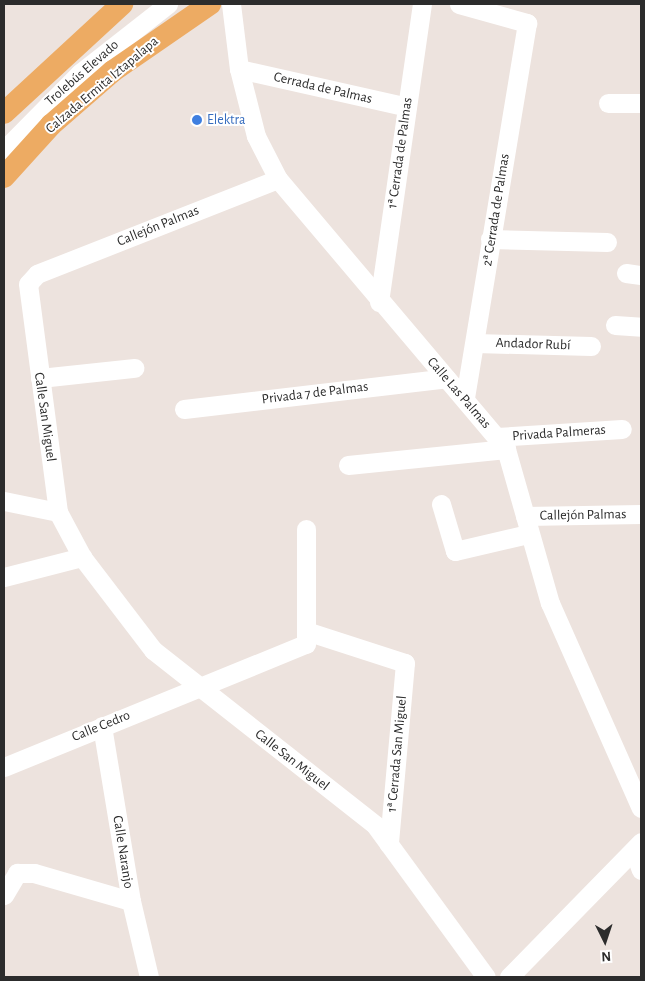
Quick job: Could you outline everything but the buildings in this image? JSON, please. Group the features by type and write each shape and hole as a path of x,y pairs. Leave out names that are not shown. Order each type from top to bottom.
{"main road":[{"path":"4,113 122,4"},
{"name":"Calzada Ermita Iztapalapa","path":"4,177 51,125 113,71 210,4"}],"street":[{"name":"Trolebús Elevado","path":"4,150 80,73 168,4"},
{"name":"1ª Cerrada de Palmas","path":"379,302 422,4"},
{"name":"2ª Cerrada de Palmas","path":"460,4 527,23 465,397"},
{"name":"Calle Las Palmas","path":"232,6 239,69 256,136 278,178 379,302 465,397 501,443 550,602 641,808"},
{"name":"Cerrada de Palmas","path":"239,69 407,107"},
{"path":"608,103 641,103"},
{"name":"Callejón Palmas","path":"37,274 278,178"},
{"path":"490,239 607,242"},
{"name":"Calle San Miguel","path":"37,274 28,284 58,512 82,557 153,650 375,825 486,977"},
{"path":"616,325 641,327"},
{"name":"Andador Rubí","path":"475,343 591,346"},
{"path":"40,378 134,368"},
{"name":"Privada 7 de Palmas","path":"184,409 446,378"},
{"name":"Privada Palmeras","path":"348,465 501,443 622,429"},
{"path":"4,501 58,512"},
{"path":"441,504 455,551 528,534"},
{"name":"Callejón Palmas","path":"525,516 641,514"},
{"path":"306,529 306,631"},
{"path":"4,577 82,557"},
{"name":"1ª Cerrada San Miguel","path":"306,631 405,663 389,844"},
{"name":"Calle Cedro","path":"4,767 306,644 306,631"},
{"name":"Calle Naranjo","path":"102,726 130,901 149,977"},
{"path":"638,846 641,870"},
{"path":"509,977 638,846"},
{"path":"4,895 17,873 34,872 130,901"}],"place":[{"name":"Elektra","path":"197,120"}]}
